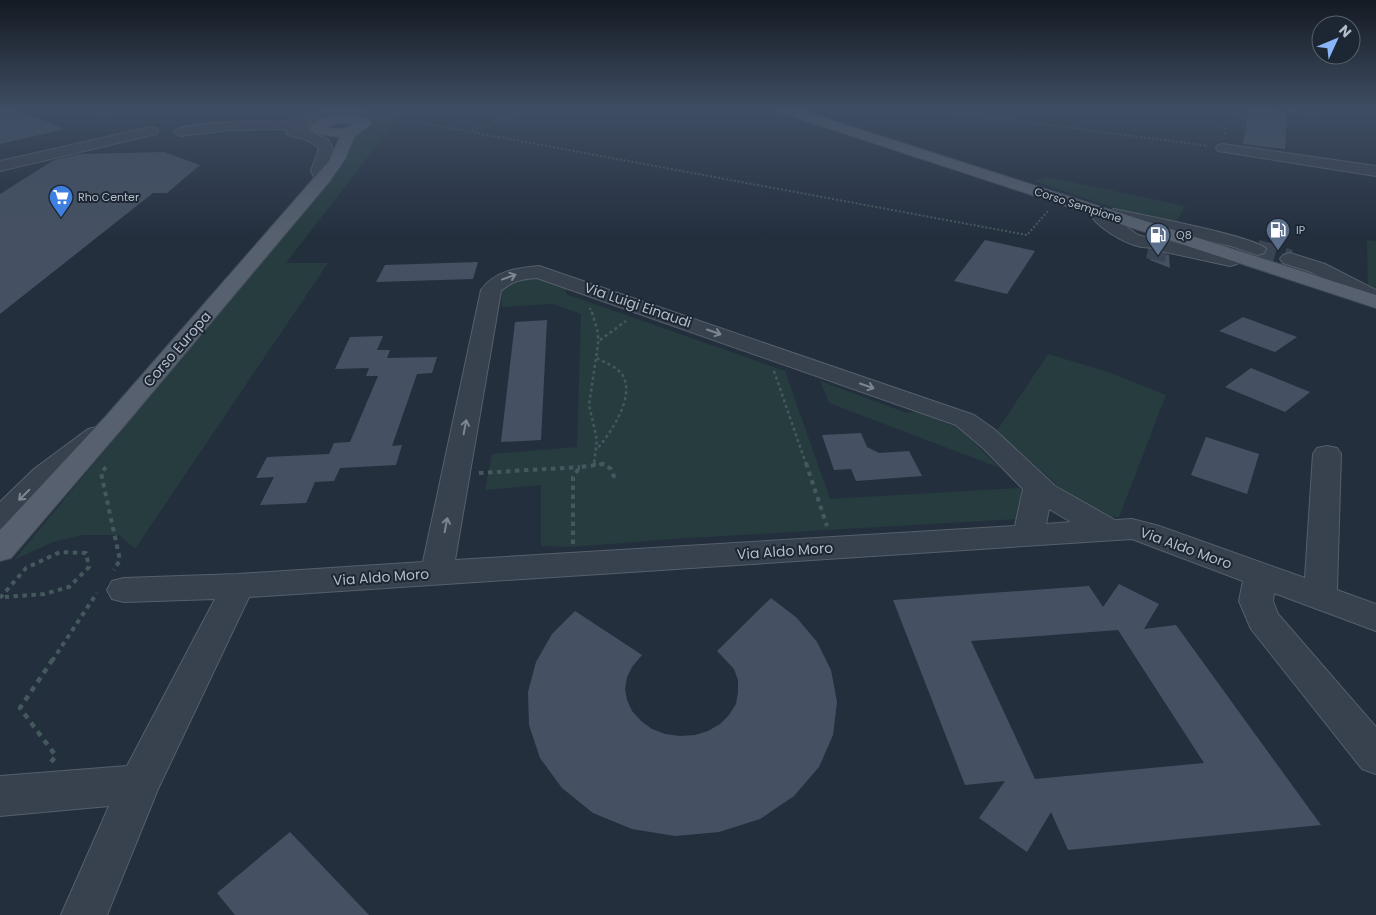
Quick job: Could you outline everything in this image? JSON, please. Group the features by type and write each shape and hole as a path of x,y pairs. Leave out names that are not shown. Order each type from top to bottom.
{"main road":[{"name":"Corso Europa","path":"0,550 116,420 323,179 343,151"},
{"name":"Corso Sempione","path":"911,151 1091,209 1283,264 1376,302"}],"street":[{"path":"0,166 68,151"},
{"path":"323,179 319,171 324,151"},
{"path":"1240,151 1376,171"},
{"path":"1091,209 1142,244"},
{"path":"1091,209 1236,242 1257,249"},
{"path":"1168,250 1318,268 1376,298"},
{"name":"Via Luigi Einaudi","path":"437,573 491,290 495,285 509,277 530,272 546,273 965,420 982,432 1038,486 1110,530"},
{"path":"0,519 44,475 116,420"},
{"path":"1320,597 1327,454"},
{"path":"1027,536 1035,508 1038,486"},
{"name":"Via Aldo Moro","path":"110,586 238,586 1132,529 1148,533 1376,618"},
{"path":"1260,575 1256,601 1263,620 1376,756"},
{"path":"84,915 139,784 238,586"},
{"path":"15,796 139,784"}],"path":[{"path":"572,151 1027,235 1060,199"},
{"path":"572,282 572,294 583,298 596,320 600,340 589,406 598,448 594,465"},
{"path":"782,356 784,369 772,366 824,520 836,548"},
{"path":"597,358 621,374 626,386 619,418 598,448"},
{"path":"456,475 603,464 610,466 613,470 616,482"},
{"path":"15,796 56,756 20,708 110,586 120,560 101,474 107,466"},
{"path":"573,564 573,477 580,467"},
{"path":"60,552 86,553 89,567 69,586 44,594 3,598 26,568 60,552"}],"green space":[{"path":"350,151 373,151 286,263 328,263 135,549 119,535 83,535 53,542 14,560 344,162"},
{"path":"1046,177 1185,206 1174,227 1034,181"},
{"path":"1367,240 1376,241 1376,293 1368,291"},
{"path":"537,275 565,284 566,294 785,371 830,499 1020,488 1023,499 1020,519 671,539 573,547 541,546 541,485 485,490 492,454 577,447 581,314 553,304 502,307 501,289 511,282"},
{"path":"1048,354 1108,372 1166,395 1119,517 1108,517 1066,493 996,432"},
{"path":"820,381 907,413 915,411 959,428 1000,468 829,403"}],"building":[{"name":"Rho Center","path":"164,152 200,165 167,193 153,193 0,314 0,194 54,160 80,154"},
{"path":"985,240 1035,251 1007,294 954,281"},
{"path":"1158,242 1157,248 1159,252 1169,255 1170,268 1150,260 1148,249 1154,248"},
{"path":"478,262 473,279 376,282 385,265"},
{"path":"1243,317 1297,337 1275,352 1219,331"},
{"path":"547,320 541,440 501,442 515,322"},
{"path":"383,336 377,350 390,350 387,358 437,357 432,373 417,374 392,446 402,445 396,465 340,468 334,481 315,482 306,503 260,505 274,477 256,478 267,457 329,454 334,443 350,442 378,376 366,376 369,368 335,369 350,337"},
{"path":"1251,368 1310,392 1285,412 1225,387"},
{"path":"861,433 867,447 879,453 909,451 922,476 856,481 851,469 834,470 822,435"},
{"path":"1206,437 1259,454 1247,494 1191,475"},
{"path":"1119,584 1159,604 1144,629 1176,625 1321,825 1068,850 1051,812 1027,852 979,818 1005,781 965,785 893,600 1089,586 1103,607","holes":["1118,630 1204,763 1035,779 971,641"]},
{"path":"771,598 797,618 817,642 831,670 837,702 833,735 819,767 794,796 760,819 719,832 675,836 632,829 593,813 562,788 540,758 529,725 528,692 536,662 552,634 575,611 642,655 632,667 627,677 625,689 632,711 652,729 665,734 680,736 695,735 708,731 720,724 729,715 736,704 738,680 734,669 717,651"},
{"path":"290,832 369,915 235,915 217,893"}],"tunnel":[{"path":"1148,249 1168,253"},
{"path":"1257,249 1290,259"}],"place":[{"name":"Rho Center","path":"61,218"},
{"name":"IP","path":"1278,251"},
{"name":"Q8","path":"1158,256"}]}
